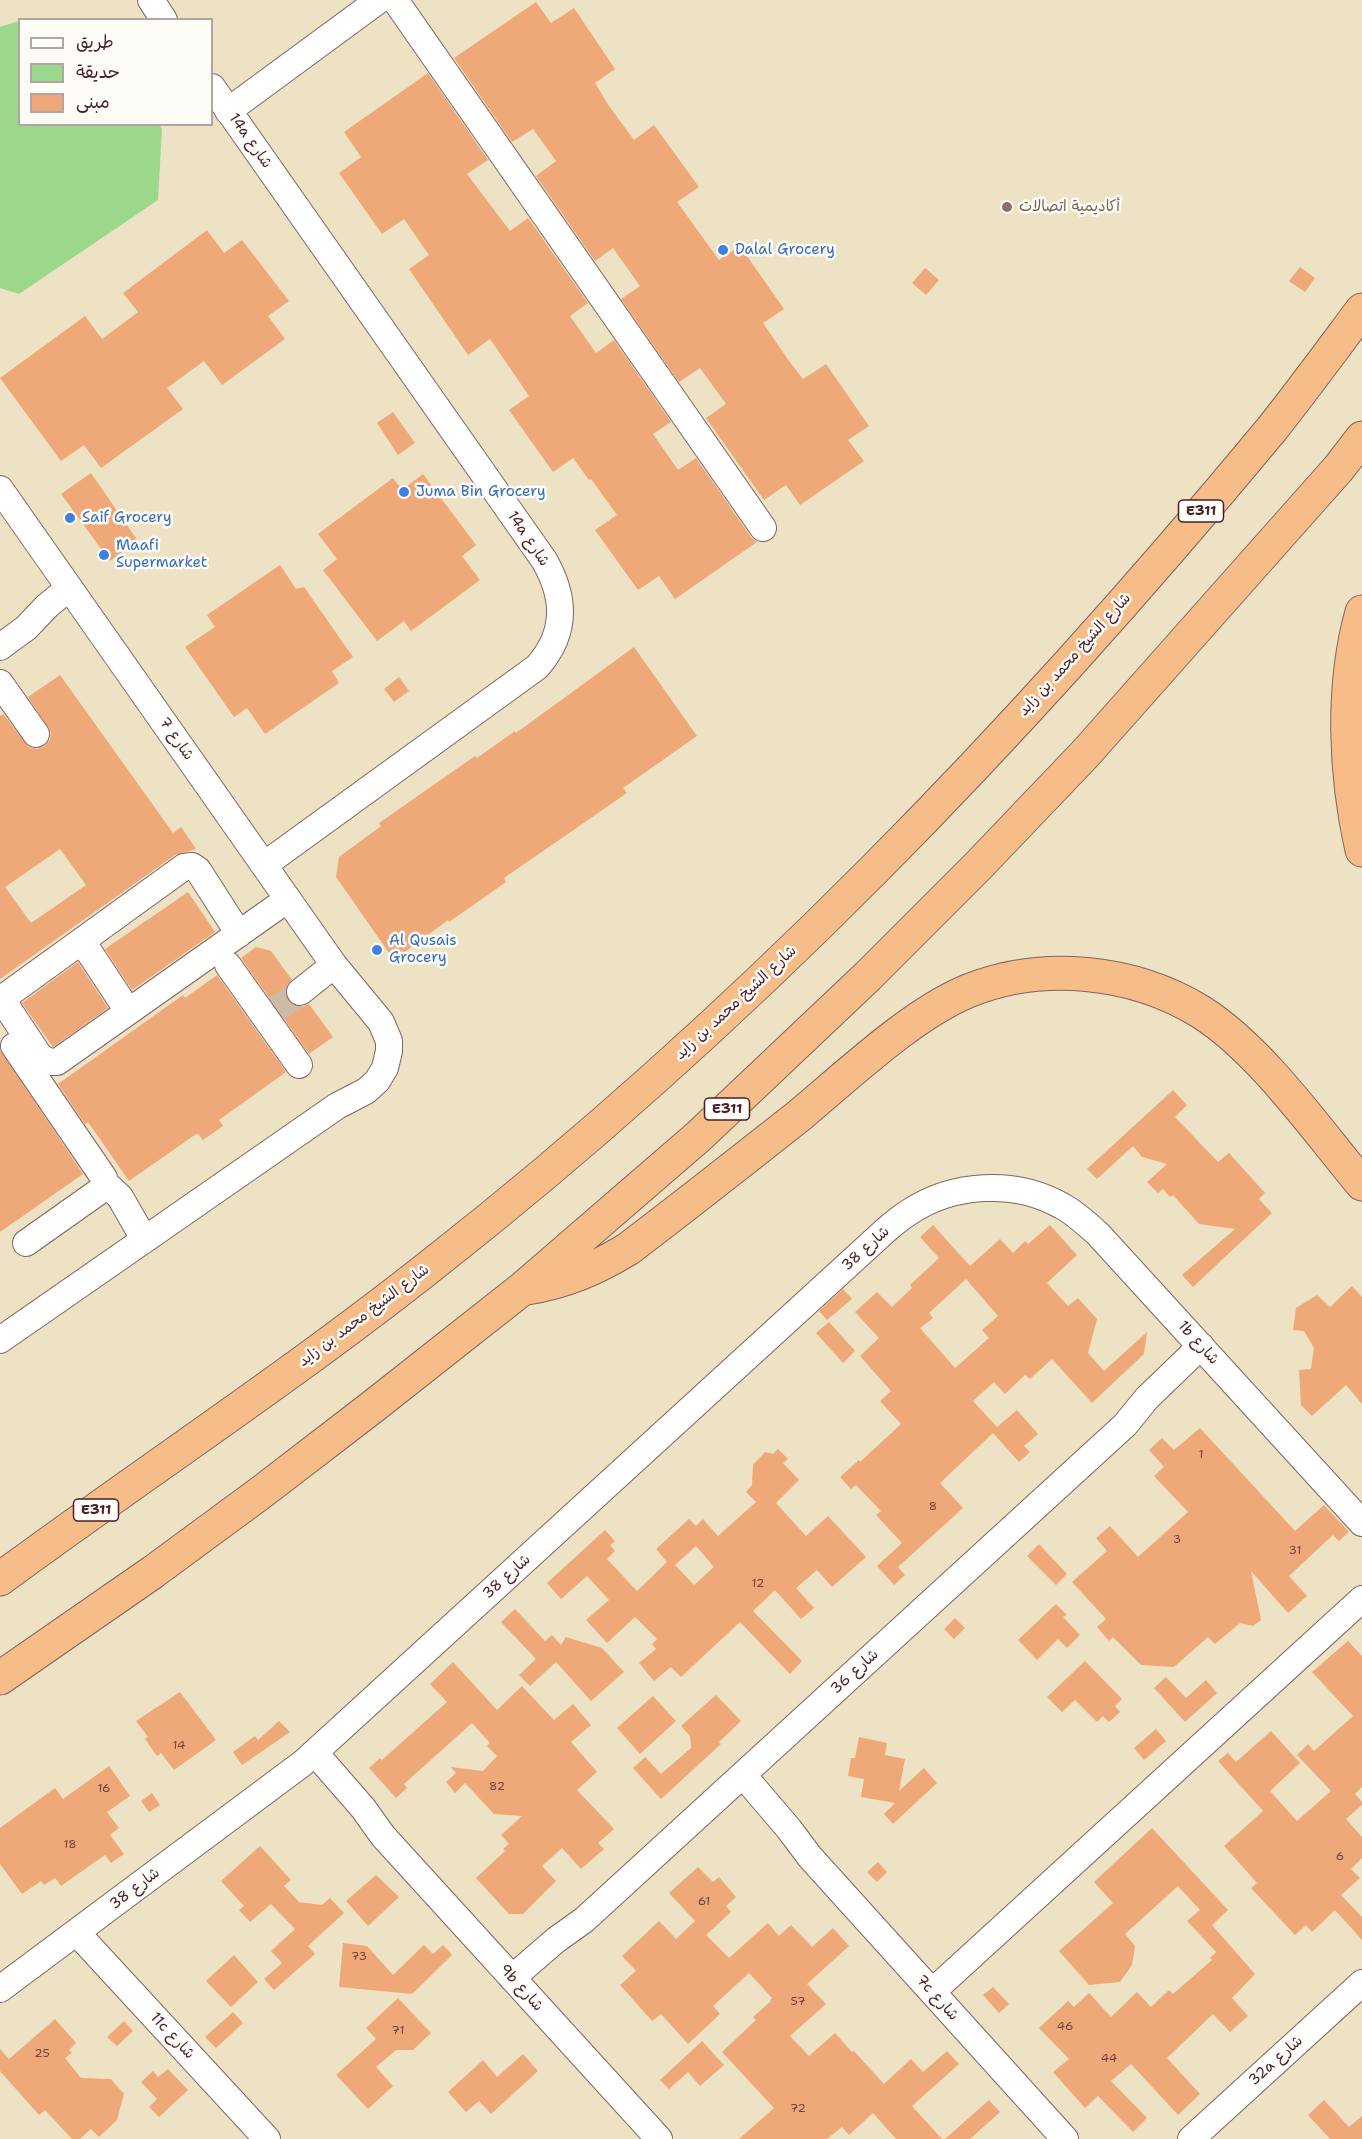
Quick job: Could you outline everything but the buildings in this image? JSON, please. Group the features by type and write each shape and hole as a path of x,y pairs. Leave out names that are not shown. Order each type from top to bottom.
{"highway":[{"name":"شارع الشيخ محمد بن زايد","path":"0,1579 242,1408 435,1263 579,1144 710,1028 884,860 1049,684 1129,595 1273,427 1362,310"},
{"name":"E311","path":"0,1678 153,1572 263,1491 522,1289 699,1136 868,976 1085,754 1338,469 1362,438"},
{"path":"1362,612 1352,666 1349,761 1353,809 1362,850"},
{"path":"522,1289 578,1276 628,1249 791,1122 897,1035 935,1009 968,991 1007,979 1046,974 1087,974 1126,981 1165,993 1200,1012 1233,1036 1261,1064 1362,1184"}],"street":[{"path":"151,0 163,18"},
{"path":"228,111 379,0"},
{"path":"395,0 763,528"},
{"name":"14a شارع","path":"213,88 544,560 554,581 560,605 556,638 545,658 533,671 264,865"},
{"name":"شارع 7","path":"0,489 352,989 369,1027 373,1044 370,1062 357,1083 337,1106 0,1340"},
{"path":"0,647 26,628 51,621 74,595"},
{"path":"0,683 36,734"},
{"path":"239,933 198,870 188,866 5,998 5,1004 40,1057 50,1062 57,1062 288,899"},
{"path":"82,941 128,1011"},
{"path":"228,965 268,1014 299,1065"},
{"path":"300,992 334,965"},
{"path":"0,1025 103,1174 105,1183 120,1197 144,1239"},
{"path":"26,1243 101,1190 105,1183"},
{"name":"شارع 38","path":"0,1989 78,1933 309,1758 908,1212 933,1199 959,1191 987,1188 1015,1190"},
{"name":"1b شارع","path":"1015,1190 1038,1195 1060,1205 1098,1234 1362,1523"},
{"name":"شارع 36","path":"517,1984 1125,1425 1148,1398 1207,1353"},
{"path":"932,1992 1362,1599"},
{"name":"9b شارع","path":"309,1758 363,1808 383,1836 659,2139"},
{"name":"7c شارع","path":"737,1780 782,1835 810,1857 1065,2139"},
{"name":"11c شارع","path":"78,1933 267,2139"},
{"name":"32a شارع","path":"1191,2139 1362,1983"}],"green space":[{"path":"18,21 18,126 160,126 162,129 158,200 19,294 0,288 0,27"}],"tunnel":[{"path":"273,1011 300,992"}],"place":[{"name":"أكاديمية اتصالات","path":"1007,207"},
{"name":"Dalal Grocery","path":"723,250"},
{"name":"Juma Bin Grocery","path":"404,492"},
{"name":"Saif Grocery","path":"70,518"},
{"name":"Maafi Supermarket","path":"104,555"},
{"name":"Al Qusais Grocery","path":"377,950"}]}
